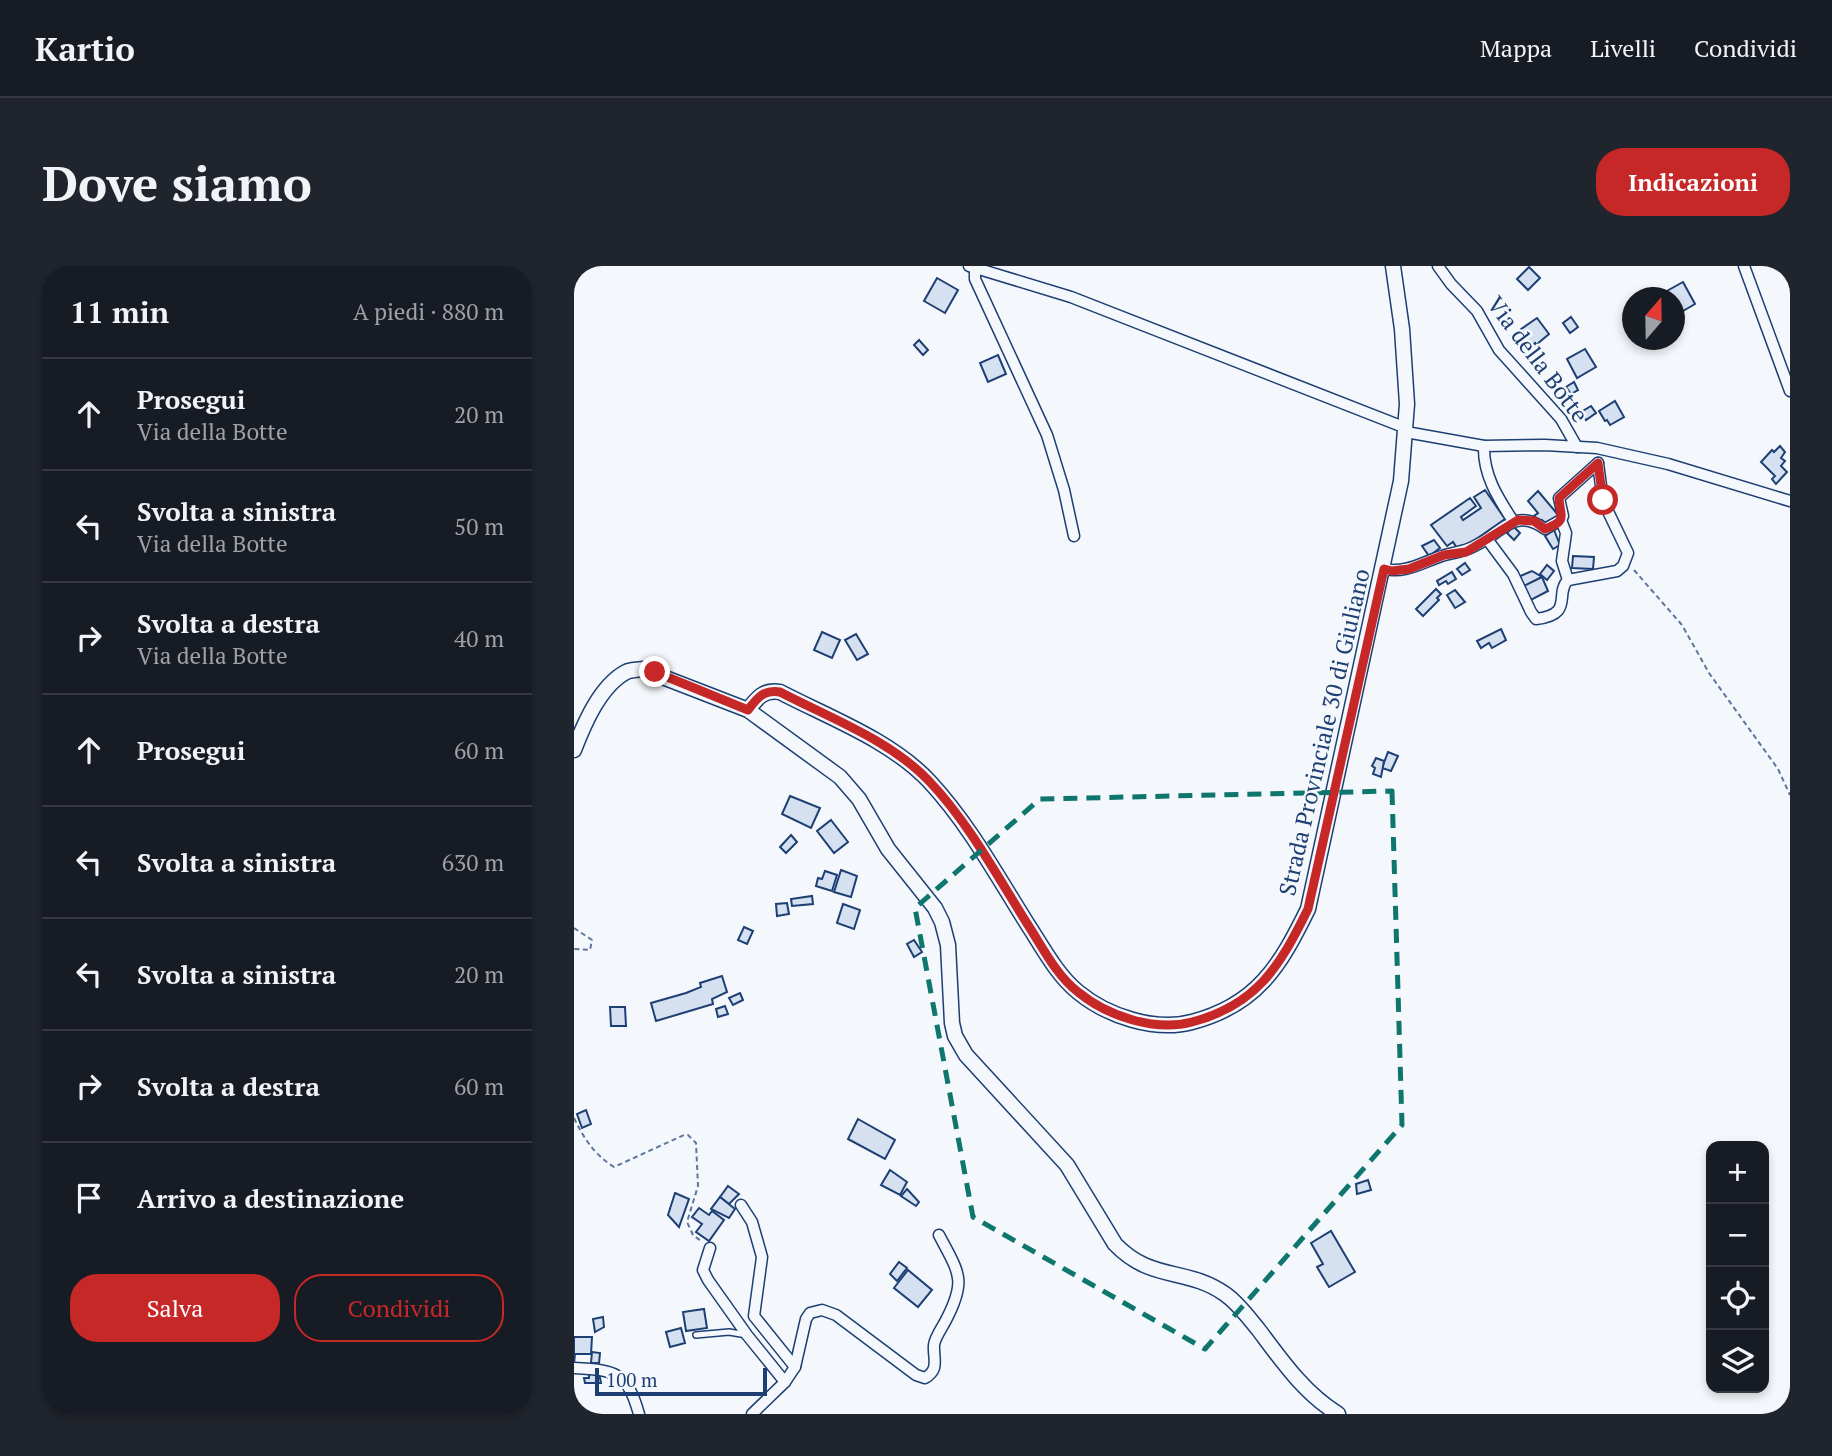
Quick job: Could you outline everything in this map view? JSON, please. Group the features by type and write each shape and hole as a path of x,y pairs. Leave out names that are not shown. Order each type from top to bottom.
{"street":[{"name":"Strada Provinciale 30 di Giuliano","path":"748,710 757,696 767,692 780,692 870,738 928,780 957,815 1055,968 1077,992 1106,1011 1160,1024 1183,1024 1212,1017 1237,1005 1272,973 1289,948 1308,909 1384,569 1401,481 1406,430 1402,329 1394,266"},
{"name":"Via della Botte","path":"1438,266 1477,311 1499,350 1561,419 1577,447"},
{"path":"1744,266 1790,391"},
{"name":"Via della Botte","path":"972,267 1071,297 1406,430 1484,446 1607,450 1668,464 1790,501"},
{"path":"972,267 975,279 1047,435 1064,489 1074,536"},
{"path":"1484,446 1485,468 1494,490 1513,521"},
{"path":"1487,539 1513,574 1536,619 1560,609 1563,604 1562,590 1568,580 1562,561 1566,533 1561,520 1563,516 1559,498 1598,463 1603,500 1627,547 1626,560 1617,571 1568,580"},
{"path":"1384,569 1409,569 1444,555 1466,552 1513,521 1534,521 1545,529 1561,520"},
{"path":"574,750 604,694 627,672 642,669 748,710 840,777 859,799 888,849 935,908 946,933 952,1023 960,1047 988,1082 1067,1166 1115,1244 1132,1261 1202,1281 1228,1296 1246,1314 1300,1384 1338,1414"},
{"path":"741,1205 752,1222 762,1257 754,1316 795,1367"},
{"path":"752,1414 785,1382 795,1367 806,1319 810,1313 822,1310 836,1315 916,1375 925,1378 932,1374 936,1361 934,1345 957,1299 959,1284 958,1273 939,1235"},
{"path":"710,1248 704,1270 747,1335 785,1382"},
{"path":"574,1368 598,1369 618,1376 632,1389 639,1414"}],"lane":[{"path":"695,1335 729,1332 747,1335"}],"path":[{"path":"1626,560 1682,625 1709,673 1777,769 1790,795"},
{"path":"574,928 592,940 593,945 590,950 574,949"},
{"path":"574,1118 585,1140 601,1158 614,1167 684,1135 693,1139 696,1143 698,1186 687,1222 693,1235 710,1248"}],"highlighted area":[{"path":"1392,791 1402,1125 1205,1349 973,1217 915,908 1040,799"}],"building":[{"path":"1529,267 1540,278 1528,290 1517,279"},
{"path":"937,278 958,290 945,313 924,301"},
{"path":"1683,282 1695,304 1685,310 1685,287 1674,287"},
{"path":"1571,317 1578,327 1570,333 1563,323"},
{"path":"1537,318 1549,334 1522,352 1511,336"},
{"path":"919,340 928,350 923,355 914,345"},
{"path":"1585,349 1596,367 1577,378 1567,359"},
{"path":"998,355 1006,374 988,382 980,363"},
{"path":"1574,382 1578,390 1571,394 1566,387"},
{"path":"1615,401 1624,417 1610,425 1599,411"},
{"path":"1591,406 1596,413 1586,420 1581,412"},
{"path":"1780,446 1785,452 1781,458 1785,461 1781,466 1787,472 1776,484 1772,479 1775,476 1761,462"},
{"path":"1485,490 1505,519 1459,551 1453,542 1447,546 1431,525 1470,498 1476,506 1461,517 1463,520 1481,508 1474,497"},
{"path":"1538,491 1559,516 1547,526 1534,516 1538,513 1528,501"},
{"path":"1513,526 1520,533 1514,540 1507,533"},
{"path":"1554,530 1560,545 1553,549 1545,536"},
{"path":"1434,540 1440,548 1429,556 1422,546"},
{"path":"1573,556 1594,557 1593,569 1572,568"},
{"path":"1465,563 1470,570 1462,575 1457,569"},
{"path":"1547,565 1554,571 1547,580 1540,574"},
{"path":"1532,571 1542,577 1522,587 1518,577"},
{"path":"1452,572 1456,579 1439,585 1437,581"},
{"path":"1542,577 1548,591 1529,601 1522,587"},
{"path":"1436,589 1441,594 1437,598 1439,600 1423,616 1416,609"},
{"path":"1455,590 1465,602 1455,608 1447,595"},
{"path":"1501,629 1506,640 1492,648 1489,643 1481,648 1477,641"},
{"path":"822,632 840,640 832,658 814,650"},
{"path":"856,634 868,654 857,660 845,640"},
{"path":"1388,752 1398,756 1391,771 1382,768"},
{"path":"1376,758 1384,761 1381,777 1373,774 1375,768 1372,766"},
{"path":"790,796 820,808 811,828 782,814"},
{"path":"831,820 848,842 834,853 817,831"},
{"path":"791,835 797,842 786,853 780,847"},
{"path":"841,870 857,876 851,897 834,892"},
{"path":"825,871 837,875 832,891 816,886 818,878 822,879"},
{"path":"812,896 813,904 792,906 791,899"},
{"path":"787,903 789,914 777,916 776,904"},
{"path":"843,904 860,910 854,929 837,923"},
{"path":"744,927 753,931 747,944 738,940"},
{"path":"914,940 922,952 914,957 907,944"},
{"path":"722,976 727,992 712,999 713,1004 656,1021 651,1003 686,993 701,987 700,983"},
{"path":"740,993 743,1000 733,1005 729,998"},
{"path":"725,1006 728,1014 718,1017 716,1009"},
{"path":"610,1007 625,1007 626,1026 611,1026"},
{"path":"586,1110 591,1124 582,1128 577,1114"},
{"path":"858,1119 895,1140 885,1159 848,1139"},
{"path":"890,1170 907,1182 900,1195 881,1185"},
{"path":"1368,1180 1371,1190 1357,1194 1356,1184"},
{"path":"728,1186 739,1194 729,1204 720,1197"},
{"path":"907,1189 919,1202 916,1206 901,1196"},
{"path":"675,1193 689,1199 679,1227 668,1215"},
{"path":"720,1197 735,1209 729,1218 711,1209"},
{"path":"699,1208 709,1215 712,1211 724,1220 709,1241 696,1232 702,1224 692,1217"},
{"path":"1331,1231 1355,1272 1329,1287 1317,1267 1323,1264 1311,1243"},
{"path":"899,1262 907,1268 897,1281 890,1274"},
{"path":"908,1270 932,1290 918,1307 894,1288"},
{"path":"704,1309 707,1328 686,1331 683,1312"},
{"path":"603,1317 604,1327 595,1332 593,1319"},
{"path":"681,1328 685,1343 670,1347 666,1332"},
{"path":"574,1337 592,1337 591,1354 575,1354 574,1364"},
{"path":"592,1352 600,1353 599,1363 591,1363"},
{"path":"599,1373 601,1383 585,1383 584,1378 589,1378 589,1374"}],"route":[{"path":"655,672 748,710 757,696 767,692 780,692 870,738 898,756 928,780 957,815 1055,968 1077,992 1106,1011 1160,1024 1183,1024 1212,1017 1237,1005 1256,990 1289,948 1308,909 1384,569 1409,569 1444,555 1466,552 1513,521 1534,521 1545,529 1549,528 1563,516 1559,498 1598,463 1603,500"}]}
